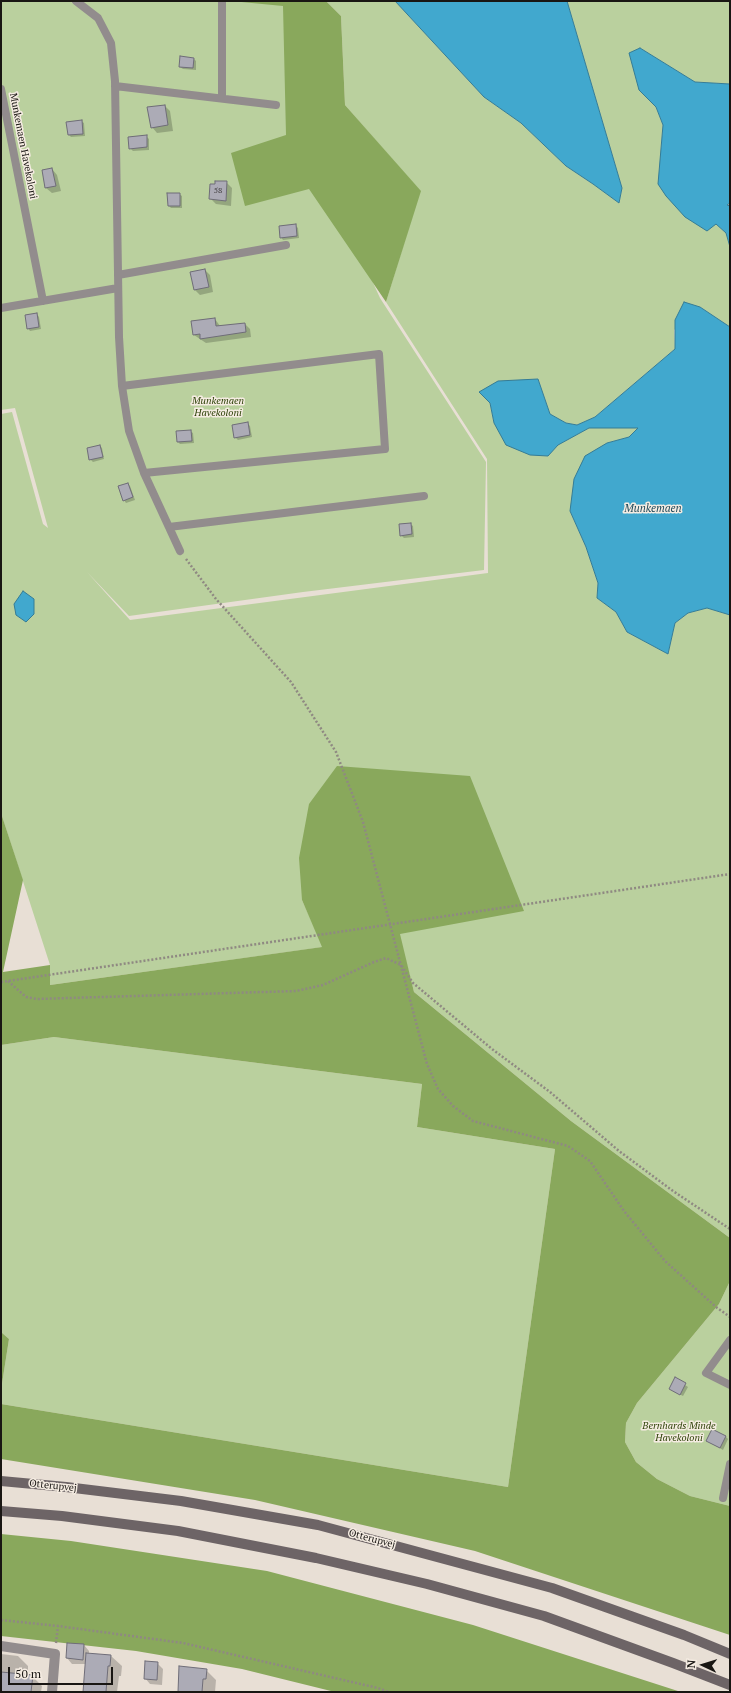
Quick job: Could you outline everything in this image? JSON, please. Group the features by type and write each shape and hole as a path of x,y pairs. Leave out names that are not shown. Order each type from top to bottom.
{"main road":[{"name":"Otterupvej","path":"1,1481 66,1487 181,1501 318,1525 552,1588 684,1635 730,1654"},
{"path":"1,1511 62,1516 178,1531 316,1558 420,1582 544,1616 673,1662 730,1685"}],"street":[{"path":"1,1646 55,1654 52,1692"}],"lane":[{"path":"76,1 98,18 111,43 115,86 118,288 122,386 129,431 144,473 180,551"},
{"path":"222,1 222,98"},
{"path":"115,86 276,105"},
{"name":"Munkemaen Havekoloni","path":"1,89 43,301"},
{"path":"118,275 286,245"},
{"path":"1,308 118,288"},
{"path":"122,386 379,354 385,449 144,473"},
{"path":"169,527 424,496"},
{"path":"730,1340 706,1373 730,1385"},
{"path":"723,1498 730,1464"}],"path":[{"path":"180,551 216,599 291,682 336,752 363,822 427,1064 438,1089 453,1106 473,1121 568,1146 590,1161 624,1211 665,1261 716,1307 730,1317"},
{"path":"1,982 730,874"},
{"path":"8,981 26,997 37,999 296,992 323,985 386,958 401,965 413,983 492,1049 550,1092 619,1151 673,1191 730,1229"},
{"path":"1,1620 183,1643 378,1688 389,1692"},
{"path":"55,1654 58,1626"}],"green space":[{"path":"1,1 290,1 324,175 380,298 486,462 484,570 303,592 129,616 87,572 130,620 488,573 487,459 386,302 420,191 345,105 341,16 326,1 395,1 484,97 521,123 566,166 619,203 622,188 567,1 730,1 730,84 695,82 640,48 639,90 656,107 663,125 661,149 716,224 726,233 730,247 730,327 700,307 674,330 675,349 595,417 577,425 566,423 550,414 538,379 490,403 494,423 548,456 557,445 589,428 638,428 629,437 607,443 570,511 586,547 598,583 597,598 616,612 627,632 668,654 675,623 688,613 707,608 730,615 730,1238 571,1121 414,992 399,934 302,900 323,947 50,985 50,965 1,813 1,414 12,412 43,524 48,528 15,408 1,410"},
{"path":"231,1 326,1 341,16 345,105 421,191 386,302 309,189 245,206 231,153 286,135 283,6"},
{"path":"337,766 470,776 524,911 400,934 414,992 571,1121 730,1238 730,1281 719,1304 637,1403 626,1423 625,1442 636,1462 657,1479 690,1496 730,1506 730,1635 475,1551 255,1500 1,1459 1,1404 508,1487 555,1149 417,1127 422,1084 54,1037 1,1045 1,813 23,880 3,972 50,965 50,985 322,947 302,900 299,858 309,804"},
{"path":"54,1037 422,1084 417,1127 555,1149 508,1487 1,1404 1,1390 9,1339 1,1332 1,1045"},
{"name":"Bernhards Minde Havekoloni","path":"730,1281 730,1506 690,1496 657,1479 636,1462 625,1442 626,1423 637,1403 719,1304"},
{"path":"1,1332 9,1339 1,1390"},
{"path":"1,1534 71,1541 267,1571 473,1625 681,1692 335,1692 242,1669 136,1651 1,1636"}],"water":[{"path":"395,1 567,1 622,188 619,203 566,166 521,123 484,97"},
{"path":"640,48 695,82 730,84 730,203 727,205 730,206 730,247 726,233 716,224 707,231 685,217 666,196 658,184 663,125 656,107 639,90 629,53"},
{"name":"Munkemaen","path":"684,302 700,307 730,327 730,615 707,608 688,613 675,623 668,654 627,632 616,612 597,598 598,583 586,547 570,511 574,479 585,456 607,443 629,437 638,428 589,428 558,445 548,456 530,455 506,445 494,423 490,403 479,392 498,381 538,379 550,414 566,423 577,425 595,417 675,349 675,320"},
{"path":"23,591 34,599 34,614 26,622 16,615 14,604"}],"building":[{"path":"180,56 194,58 193,68 179,67"},
{"path":"165,105 168,125 151,128 147,107"},
{"path":"82,120 83,134 68,135 66,122"},
{"path":"147,135 147,147 129,149 128,137"},
{"path":"52,168 56,186 45,188 42,170"},
{"path":"215,181 227,181 226,201 209,199 210,184 215,184"},
{"path":"167,193 180,193 180,206 168,206"},
{"path":"296,224 297,236 280,238 279,226"},
{"path":"205,269 209,287 194,290 190,272"},
{"path":"37,313 39,327 27,329 25,315"},
{"path":"215,318 216,326 245,323 246,332 200,339 200,334 193,335 191,321"},
{"path":"248,422 250,435 234,438 232,425"},
{"path":"191,430 192,441 177,442 176,431"},
{"path":"100,445 103,457 89,460 87,448"},
{"path":"128,483 133,497 123,501 118,486"},
{"path":"411,523 412,534 400,536 399,524"},
{"path":"675,1377 686,1383 680,1395 669,1389"},
{"path":"712,1429 726,1436 720,1448 706,1441"},
{"path":"67,1643 84,1644 83,1660 66,1658"},
{"path":"86,1653 111,1655 110,1666 108,1666 106,1692 83,1692"},
{"path":"145,1661 158,1662 157,1680 144,1679"},
{"path":"179,1666 207,1669 206,1679 203,1679 202,1692 178,1692"},
{"path":"1,1672 33,1675 31,1692 1,1692"}]}
